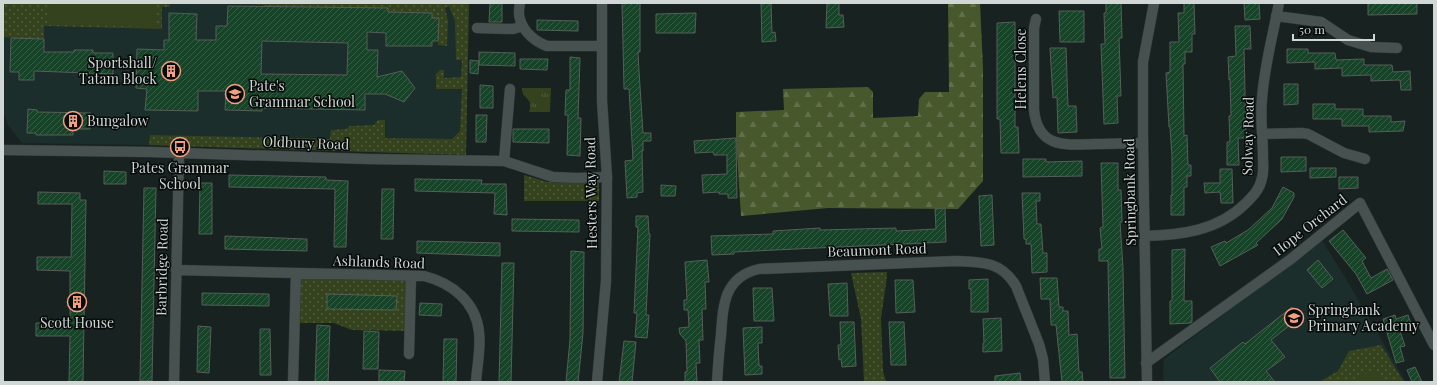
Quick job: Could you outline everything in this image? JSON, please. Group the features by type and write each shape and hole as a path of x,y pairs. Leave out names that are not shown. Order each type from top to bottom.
{"street":[{"path":"520,3 520,20 533,39 538,43 547,46 601,46"},
{"name":"Hesters Way Road","path":"597,382 606,281 607,177 602,101 602,3"},
{"name":"Springbank Road","path":"1146,382 1143,62 1154,3"},
{"name":"Solway Road","path":"1144,236 1175,235 1206,228 1225,219 1243,206 1258,190 1262,179 1262,99 1267,61 1279,3"},
{"path":"1276,16 1321,22 1348,40 1371,47 1396,48"},
{"name":"Helens Close","path":"1036,19 1034,28 1034,110 1036,123 1044,134 1056,143 1063,145 1143,143"},
{"path":"477,28 514,29 523,26"},
{"path":"504,161 510,89"},
{"path":"1263,134 1308,134 1344,153 1365,159"},
{"name":"Oldbury Road","path":"3,150 504,161 553,177 607,177"},
{"name":"Barbridge Road","path":"174,382 179,153"},
{"name":"Hope Orchard","path":"1146,363 1291,259 1360,203 1434,345"},
{"name":"Beaumont Road","path":"717,382 722,314 725,298 734,283 749,272 767,269 956,261 988,263 1002,270 1012,280 1016,286 1039,344 1043,359 1045,382"},
{"name":"Ashlands Road","path":"176,270 424,276 437,280 450,286 461,295 471,307 479,331 480,343 476,382"},
{"path":"293,382 296,273"},
{"path":"409,354 411,276"}],"shaded area":[{"name":"Pate's Grammar School","path":"3,3 469,3 466,155 149,145 22,143 8,125 3,112"},
{"name":"Springbank Primary Academy","path":"1322,241 1345,277 1406,382 1163,382 1164,359"}],"green space":[{"path":"3,3 170,3 170,7 162,7 162,29 44,26 44,39 3,37"},
{"path":"49,3 156,3 155,27 48,24"},
{"path":"249,3 469,3 466,155 149,145 150,135 330,139 331,130 346,129 350,126 374,125 378,120 385,120 385,138 452,139 460,131 462,89 436,89 436,74 440,70 444,70 444,78 461,77 462,60 456,60 455,21 449,6 445,8 448,21 447,46 438,45 439,18 432,18 432,13 397,12 397,14 388,14 388,8 264,6"},
{"path":"948,3 980,3 983,68 983,181 958,209 828,208 741,216 736,138 736,112 784,110 783,89 868,87 873,92 873,118 918,116 919,99 925,92 949,92"},
{"path":"522,88 551,88 550,112 529,112 530,104 522,92"},
{"path":"524,175 548,182 599,182 599,201 524,201"},
{"path":"887,272 881,318 883,371 886,382 864,382 861,319 851,273"},
{"path":"296,273 411,276 410,331 352,330 334,323 295,323"},
{"path":"1381,345 1404,382 1319,382 1338,371 1349,351"},
{"path":"1376,369 1382,382 1348,382"}],"building":[{"path":"490,3 502,3 502,22 489,22"},
{"path":"622,3 640,3 640,52 638,52 643,133 651,133 651,141 643,141 643,192 637,193 637,197 627,198 625,161 633,160 629,89 624,89"},
{"path":"761,3 771,3 772,33 775,32 776,41 762,42"},
{"path":"827,3 839,3 839,15 843,15 844,27 826,28"},
{"path":"1106,3 1121,3 1122,38 1119,38 1121,96 1117,96 1118,123 1104,124 1101,44 1105,44 1104,13 1106,13"},
{"path":"1184,3 1194,3 1195,34 1192,34 1192,52 1185,52 1185,64 1183,64 1184,136 1187,135 1188,165 1191,165 1191,176 1187,176 1187,187 1184,187 1184,215 1171,215 1172,157 1166,73 1170,72 1170,42 1179,42 1178,13 1184,13"},
{"path":"1244,3 1259,3 1260,19 1245,20"},
{"path":"1368,3 1417,3 1417,14 1368,15"},
{"path":"228,6 388,8 388,12 432,13 432,18 439,18 438,41 432,41 432,46 386,46 386,33 367,32 367,50 378,50 377,77 402,71 415,88 404,102 385,94 365,94 365,110 262,108 262,111 225,110 226,91 198,91 198,111 145,110 147,89 136,88 137,49 164,50 164,40 169,40 169,13 197,14 196,40 216,40 216,26 227,26","holes":["262,41 348,43 347,75 261,74"]},
{"path":"1059,11 1084,11 1084,42 1060,42"},
{"path":"696,13 695,33 656,33 656,14"},
{"path":"537,20 578,21 578,31 537,30"},
{"path":"1015,22 1015,127 1018,127 1019,153 1001,153 1000,119 997,119 997,23"},
{"path":"1235,26 1250,26 1251,49 1244,49 1246,138 1238,138 1239,165 1227,165 1227,142 1230,142 1229,116 1231,116 1228,57 1236,56"},
{"path":"11,38 44,39 44,52 74,52 74,50 93,50 93,53 113,53 113,74 34,71 34,80 19,80 19,72 10,72"},
{"path":"1050,48 1066,48 1068,106 1076,106 1077,132 1058,133 1057,97 1053,98"},
{"path":"1287,49 1308,49 1308,53 1335,53 1336,60 1364,59 1364,65 1392,65 1393,72 1410,71 1411,90 1401,90 1400,80 1371,81 1371,75 1342,76 1342,68 1315,69 1315,62 1287,63"},
{"path":"479,52 515,53 515,66 479,65"},
{"path":"570,57 580,58 578,118 581,118 580,156 567,155 568,115 565,115 566,90 570,90"},
{"path":"520,59 548,59 547,70 520,69"},
{"path":"470,60 479,61 478,74 470,73"},
{"path":"1284,84 1298,84 1298,104 1284,105"},
{"path":"480,85 493,86 493,108 480,108"},
{"path":"1313,104 1335,104 1335,109 1363,109 1363,116 1391,116 1391,122 1405,121 1403,131 1369,132 1369,126 1342,126 1342,119 1313,119"},
{"path":"28,109 37,110 37,112 91,113 90,129 73,129 73,135 36,135 36,133 27,133"},
{"path":"476,115 487,115 486,142 476,142"},
{"path":"513,129 549,129 549,143 513,142"},
{"path":"736,138 737,198 728,198 728,194 719,194 719,192 703,193 702,175 727,174 727,155 714,155 713,152 695,153 694,141"},
{"path":"1281,157 1306,157 1306,171 1281,172"},
{"path":"1023,159 1046,159 1046,162 1082,161 1082,176 1023,177"},
{"path":"1101,163 1118,163 1118,190 1121,190 1122,222 1120,222 1123,268 1125,378 1110,378 1108,261 1099,261 1099,249 1102,249 1100,228 1103,227"},
{"path":"1310,168 1336,168 1336,177 1310,178"},
{"path":"1220,169 1232,169 1233,203 1221,203 1220,192 1205,193 1204,183 1220,183"},
{"path":"104,171 126,172 126,184 104,184"},
{"path":"229,175 326,177 326,180 348,181 346,247 334,247 335,189 229,187"},
{"path":"1339,177 1358,177 1358,188 1339,189"},
{"path":"415,179 482,180 481,184 506,184 507,215 494,214 495,193 415,191"},
{"path":"200,183 212,183 212,234 199,234"},
{"path":"661,185 676,186 675,196 661,196"},
{"path":"1283,187 1294,193 1294,197 1282,219 1256,243 1258,245 1220,266 1211,247 1225,241 1226,243 1248,230 1272,208"},
{"path":"144,188 156,188 152,381 140,381"},
{"path":"382,189 394,189 393,239 381,239"},
{"name":"Scott House","path":"38,192 80,193 80,200 86,200 83,382 69,382 70,336 36,336 36,323 70,323 70,271 37,270 37,257 71,257 72,204 38,204"},
{"path":"1022,193 1040,193 1040,201 1036,201 1037,224 1041,224 1043,253 1047,253 1047,272 1032,273 1031,244 1026,244 1026,239 1024,239"},
{"path":"992,195 994,245 981,246 979,196"},
{"path":"945,208 946,242 734,252 734,254 712,255 711,236 773,234 773,231 820,228 820,230 896,228 896,231 936,229 935,209"},
{"path":"636,216 648,216 650,234 646,315 649,315 647,338 635,337 637,313 634,313 638,227 636,227"},
{"path":"512,219 579,220 579,232 512,231"},
{"path":"1343,230 1366,258 1362,261 1371,278 1387,269 1393,280 1367,294 1356,274 1329,241"},
{"path":"225,236 307,239 307,251 225,249"},
{"path":"417,241 500,243 500,256 417,253"},
{"path":"1185,249 1184,301 1192,301 1192,322 1170,324 1170,301 1172,301 1172,250"},
{"path":"571,251 584,252 583,333 578,382 566,382 570,340"},
{"path":"707,260 709,282 705,282 706,309 702,309 703,340 699,340 700,363 696,363 697,382 685,382 685,372 687,372 686,341 680,334 679,328 689,327 688,310 684,310 684,300 687,300 685,262"},
{"path":"1318,260 1333,279 1322,288 1307,270"},
{"path":"502,263 514,263 511,382 499,382"},
{"path":"1040,278 1057,278 1059,307 1063,307 1063,311 1068,311 1069,335 1077,334 1079,372 1082,372 1083,382 1062,382 1056,325 1051,325 1050,299 1041,299"},
{"path":"988,279 988,312 971,312 971,289 969,289 969,280"},
{"path":"895,280 913,280 915,312 896,313"},
{"path":"847,283 848,316 830,316 828,284"},
{"path":"753,288 772,288 774,321 754,321"},
{"path":"202,293 269,294 269,306 202,305"},
{"path":"327,294 397,296 396,310 327,309"},
{"path":"420,303 442,304 441,316 419,315"},
{"path":"1292,307 1300,317 1271,340 1285,357 1266,371 1275,382 1220,382 1210,368 1243,342 1245,344"},
{"path":"1395,315 1396,319 1408,315 1412,327 1400,331 1405,346 1400,347 1404,361 1396,363 1383,319"},
{"path":"1001,318 1002,351 983,352 983,319"},
{"path":"840,322 854,322 856,366 842,367 841,359 839,360 838,345 841,345"},
{"path":"889,322 904,322 906,365 891,365"},
{"path":"317,325 330,326 328,382 315,382"},
{"path":"198,326 211,327 209,373 197,372"},
{"path":"762,327 762,343 758,343 759,366 762,366 762,374 745,375 743,328"},
{"path":"260,329 270,329 271,375 260,375"},
{"path":"364,331 379,332 378,369 363,369"},
{"path":"444,339 457,339 456,382 443,382"},
{"path":"624,341 636,342 632,382 619,382"},
{"path":"1415,367 1422,382 1412,382 1407,370"},
{"path":"379,370 405,371 404,382 379,382"},
{"path":"1020,373 1021,382 995,382 995,376"}],"place":[{"name":"Sportshall/ Tatam Block","path":"171,71"},
{"name":"Pate's Grammar School","path":"235,94"},
{"name":"Bungalow","path":"73,121"},
{"name":"Pates Grammar School","path":"180,147"},
{"name":"Scott House","path":"77,302"},
{"name":"Springbank Primary Academy","path":"1294,318"}]}
